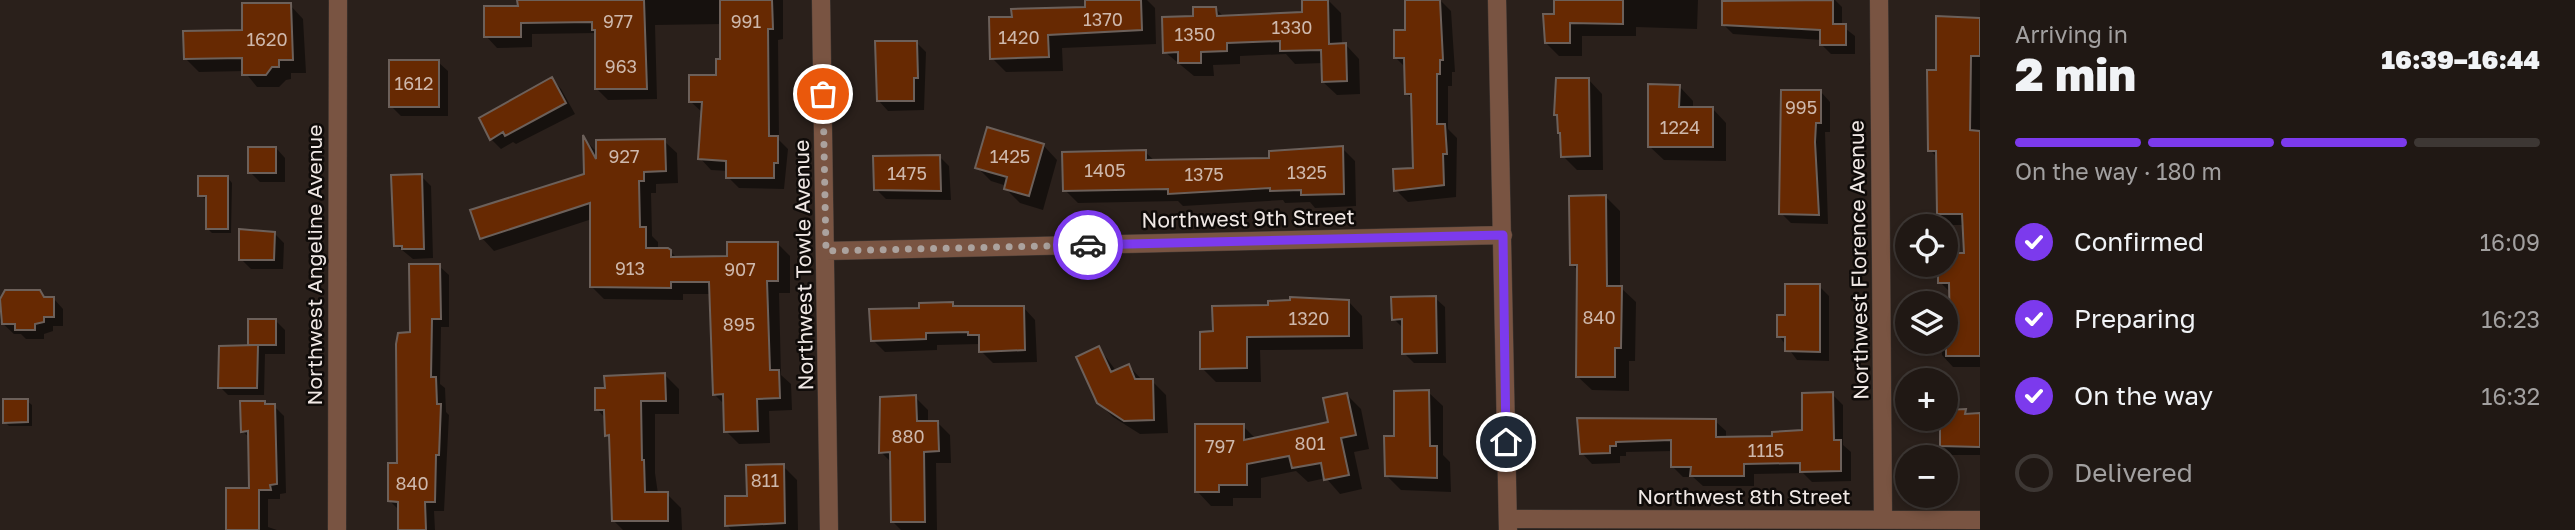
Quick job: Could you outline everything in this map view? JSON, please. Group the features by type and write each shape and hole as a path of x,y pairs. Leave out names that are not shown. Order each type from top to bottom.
{"street":[{"name":"Northwest Angeline Avenue","path":"337,530 338,0"},
{"name":"Northwest Towle Avenue","path":"821,0 829,530"},
{"path":"1497,0 1508,524"},
{"name":"Northwest Florence Avenue","path":"1879,0 1883,520"},
{"name":"Northwest 9th Street","path":"826,251 1503,235"},
{"name":"Northwest 8th Street","path":"1508,524 1980,520"}],"building":[{"path":"517,0 644,0 647,89 595,89 595,30 592,30 592,22 521,23 521,37 484,37 484,6 518,6"},
{"path":"720,0 772,0 773,29 768,29 769,136 778,136 778,163 774,163 774,178 726,178 726,161 698,159 702,102 689,102 689,75 716,75 716,59 720,59"},
{"path":"1085,0 1141,0 1142,30 1048,35 1049,57 990,59 989,17 1012,17 1011,9 1085,7"},
{"path":"1302,0 1328,0 1329,44 1346,43 1347,81 1322,82 1321,50 1280,51 1280,41 1227,43 1227,51 1201,52 1201,63 1178,63 1178,52 1163,53 1162,17 1193,16 1193,7 1216,7 1217,16 1302,12"},
{"path":"1405,0 1440,0 1443,60 1440,60 1440,74 1437,74 1437,124 1445,124 1447,154 1443,154 1444,185 1394,191 1393,169 1413,168 1411,94 1405,94 1404,58 1394,58 1394,30 1405,30"},
{"path":"1554,0 1623,0 1623,24 1570,23 1570,43 1545,43 1543,14 1554,14"},
{"path":"1833,0 1833,24 1846,24 1846,45 1820,45 1820,30 1722,25 1722,1"},
{"path":"242,3 291,3 293,60 279,60 279,67 272,67 266,75 242,75 242,58 184,59 183,31 242,30"},
{"path":"1936,16 1980,18 1980,56 1971,56 1970,130 1980,131 1980,356 1946,356 1958,354 1958,291 1949,291 1949,283 1938,283 1938,277 1958,277 1958,253 1964,253 1962,214 1937,214 1936,151 1928,151 1927,70 1936,70"},
{"path":"875,41 917,41 918,78 914,78 914,101 877,101"},
{"path":"389,60 439,60 439,107 389,107"},
{"path":"552,77 566,103 505,136 503,132 490,140 479,118"},
{"path":"1556,78 1589,78 1590,156 1561,157 1557,115 1554,115"},
{"path":"1648,84 1680,85 1679,107 1713,107 1713,147 1648,147"},
{"path":"1781,90 1821,90 1821,123 1816,123 1815,142 1819,215 1779,214"},
{"path":"987,127 1044,144 1029,196 1004,189 1007,177 975,168"},
{"path":"583,135 596,159 596,140 665,139 666,171 644,172 644,181 639,181 640,227 646,227 646,248 668,248 671,250 671,257 727,256 727,242 778,242 778,281 767,281 770,370 779,370 780,398 757,399 758,431 724,432 723,394 713,395 709,282 671,282 671,288 590,287 590,203 480,239 470,210 584,174"},
{"path":"1343,146 1344,194 1301,195 1301,190 1270,191 1270,188 1168,194 1168,189 1063,191 1062,152 1146,150 1146,160 1269,158 1269,151"},
{"path":"248,147 276,147 276,173 248,173"},
{"path":"940,155 941,191 874,190 873,156"},
{"path":"422,174 424,249 402,249 402,246 394,246 391,175"},
{"path":"198,176 228,176 228,229 206,229 206,196 198,196"},
{"path":"1606,195 1607,286 1622,286 1621,348 1615,348 1615,377 1576,377 1577,265 1570,265 1569,196"},
{"path":"239,229 275,232 274,260 239,260"},
{"path":"409,264 440,264 441,319 432,319 431,377 436,377 437,404 441,404 439,455 436,455 435,502 425,502 426,530 398,530 398,502 388,501 388,463 397,463 396,344 398,333 410,332"},
{"path":"1785,284 1820,284 1820,352 1785,351 1785,337 1777,337 1777,315 1785,315"},
{"path":"5,290 40,290 44,297 54,297 54,317 44,317 44,322 35,324 35,330 15,330 15,324 2,324 0,299"},
{"path":"1436,296 1437,353 1402,354 1402,319 1392,320 1391,297"},
{"path":"1290,297 1349,300 1349,336 1247,337 1247,368 1200,369 1200,332 1213,331 1212,306 1268,305 1268,301 1290,300"},
{"path":"953,302 953,306 1024,306 1025,350 979,352 979,335 968,335 968,332 926,333 926,339 871,341 869,309 919,308 919,303"},
{"path":"248,319 276,319 276,345 248,345"},
{"path":"258,345 257,388 218,388 219,346"},
{"path":"1099,346 1111,372 1129,364 1135,379 1153,379 1154,420 1124,421 1097,403 1076,357"},
{"path":"665,373 666,401 641,401 642,460 645,492 668,492 668,521 612,521 609,435 605,436 604,410 595,410 595,388 605,388 604,376"},
{"path":"1429,390 1430,446 1437,446 1437,478 1385,476 1384,436 1394,436 1394,391"},
{"path":"1833,392 1834,440 1841,440 1841,471 1800,472 1800,463 1744,464 1744,476 1690,476 1691,467 1671,467 1671,440 1616,442 1616,446 1610,446 1610,453 1580,454 1577,418 1716,419 1716,437 1772,436 1772,432 1802,430 1802,393"},
{"path":"1347,393 1356,435 1341,438 1349,475 1324,480 1321,463 1292,468 1289,456 1247,464 1247,485 1219,485 1219,492 1195,492 1195,424 1244,424 1244,440 1328,422 1323,398"},
{"path":"916,395 917,421 938,421 939,451 924,452 925,522 891,522 890,452 879,453 880,397"},
{"path":"3,399 28,399 28,422 3,423"},
{"path":"240,401 265,401 265,404 275,404 277,484 270,485 271,490 259,490 259,530 226,530 226,488 249,488 248,431 241,432"},
{"path":"1958,409 1966,409 1965,414 1980,413 1980,447 1940,445 1940,431 1958,431"},
{"path":"784,464 785,523 725,526 725,496 747,496 746,465"}],"way so far":[{"path":"823,94 826,251 1088,245"}],"route":[{"path":"1088,245 1503,235 1506,442"}]}
